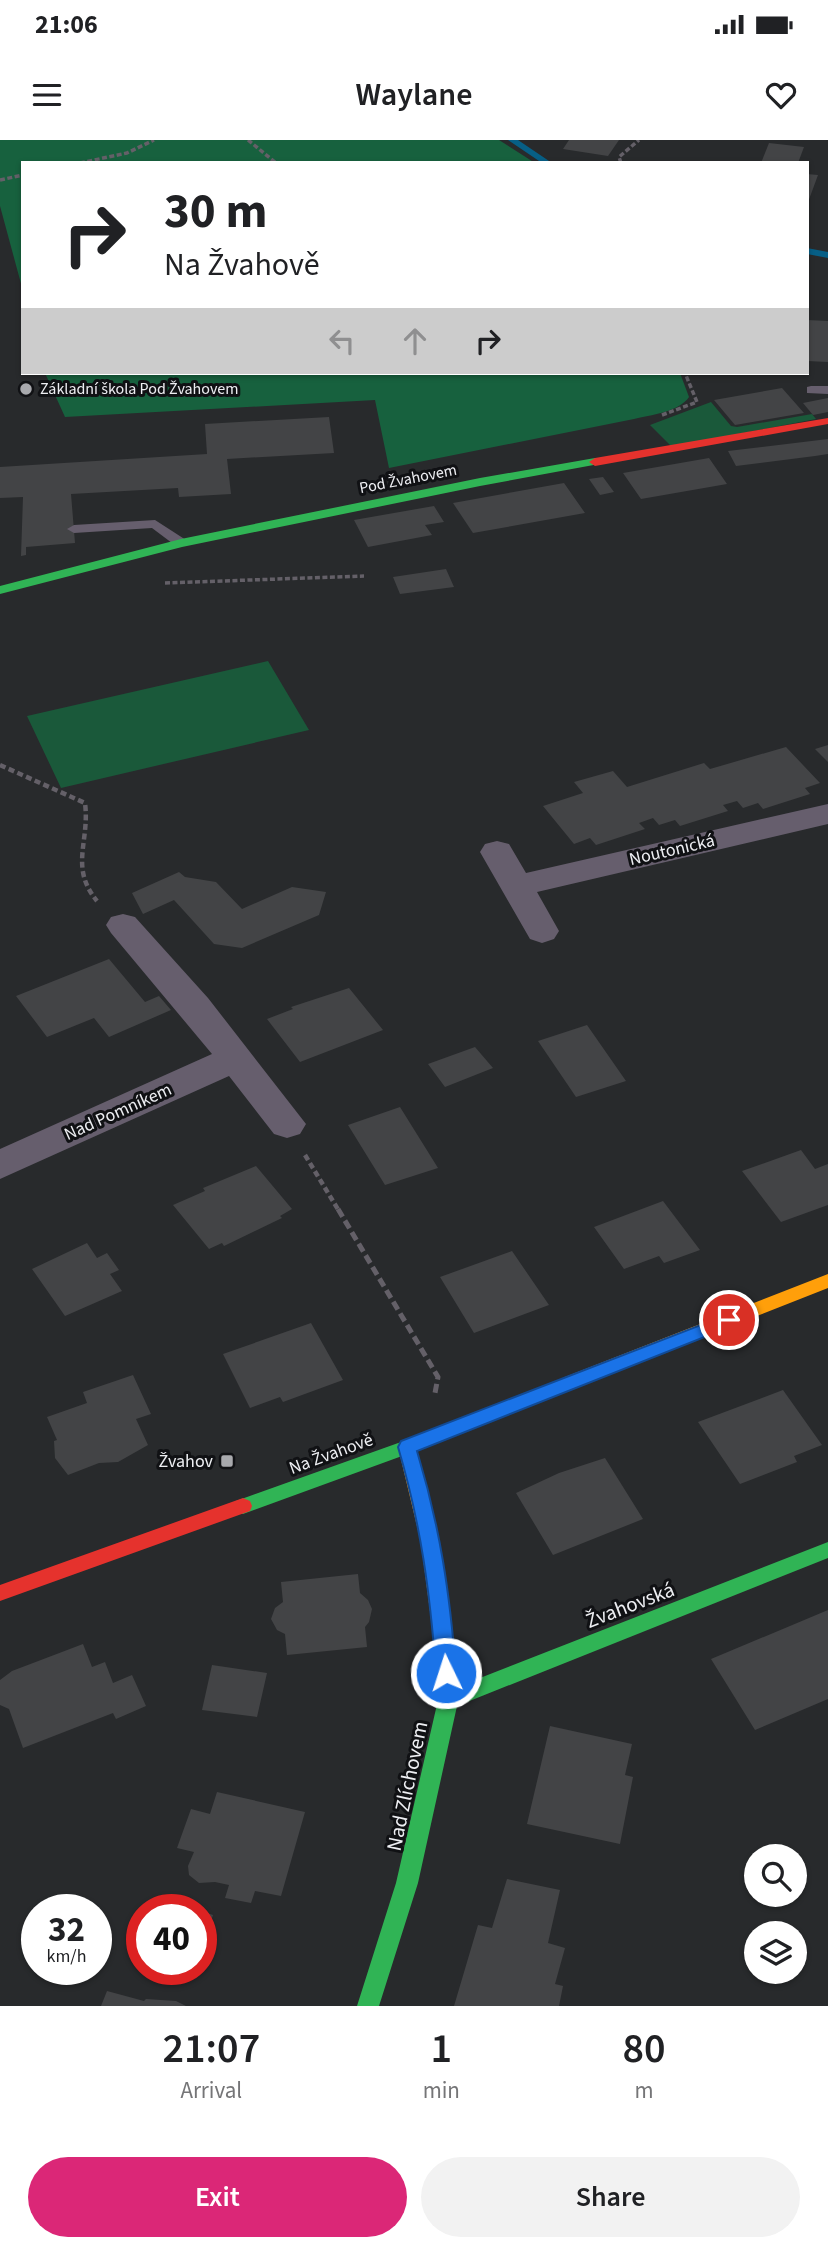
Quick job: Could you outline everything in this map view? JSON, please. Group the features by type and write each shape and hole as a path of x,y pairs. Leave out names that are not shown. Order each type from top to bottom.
{"street":[{"name":"Pod Žvahovem","path":"0,590 181,543 480,482 828,421"},
{"name":"Noutonická","path":"516,886 828,814"},
{"path":"497,852 542,931"},
{"path":"124,925 195,1007 287,1124"},
{"name":"Nad Pomníkem","path":"0,1165 235,1059"},
{"name":"Na Žvahově","path":"0,1593 407,1447 828,1282"},
{"name":"Nad Zlíchovem","path":"368,2006 407,1883 448,1700 440,1593 424,1504 407,1447"},
{"name":"Žvahovská","path":"448,1700 828,1550"}],"lane":[{"path":"811,390 828,390"},
{"path":"74,529 155,524 181,543"}],"path":[{"path":"89,161 127,153 154,140"},
{"path":"248,140 274,161"},
{"path":"620,161 618,157 639,140"},
{"path":"0,180 21,175"},
{"path":"155,584 242,581 303,575 364,576"},
{"path":"0,765 85,803 89,818 78,862 82,877 92,896 124,925"},
{"path":"287,1124 438,1377"}],"green space":[{"path":"0,140 499,140 532,161 21,161 21,284 0,206"},
{"path":"46,375 681,375 689,397 678,406 656,414 389,468 375,400 65,417"},
{"path":"711,402 731,426 737,427 812,414 816,419 672,447 650,425"},
{"path":"268,661 309,730 61,788 27,716"}],"building":[{"path":"569,140 619,140 608,156 563,149"},
{"path":"769,143 804,147 799,161 762,161"},
{"path":"809,174 818,175 809,200"},
{"path":"809,320 828,321 828,362 809,361"},
{"path":"782,388 804,413 735,425 714,400"},
{"path":"828,398 828,412 813,415 803,403"},
{"path":"329,417 334,453 227,459 231,494 179,497 178,488 71,494 75,543 26,547 26,555 21,556 23,497 0,498 0,467 207,454 205,424"},
{"path":"828,439 828,454 736,466 728,451"},
{"path":"709,458 727,484 641,499 623,473"},
{"path":"603,477 614,492 600,495 589,479"},
{"path":"564,483 585,513 473,533 453,503"},
{"path":"434,506 444,522 425,525 432,535 368,547 354,520"},
{"path":"446,569 454,587 400,594 393,577"},
{"path":"828,745 828,762 815,749"},
{"path":"786,747 820,783 805,788 810,794 763,809 758,803 743,808 737,801 723,805 728,811 680,826 675,820 659,825 653,818 639,823 645,829 596,845 590,838 574,844 543,806 583,793 574,782 613,771 627,787 704,763 710,769"},
{"path":"179,872 185,877 216,882 242,909 292,887 326,892 319,915 242,948 214,944 174,900 143,914 132,893"},
{"path":"109,959 145,1002 159,996 171,1010 109,1037 94,1018 47,1037 16,996"},
{"path":"349,988 383,1030 300,1062 267,1019 293,1009 291,1007"},
{"path":"587,1025 626,1081 576,1097 538,1041"},
{"path":"475,1047 493,1068 445,1087 428,1064"},
{"path":"400,1107 438,1168 385,1185 348,1125"},
{"path":"801,1150 815,1169 828,1164 828,1205 781,1222 742,1171"},
{"path":"256,1166 292,1209 280,1216 282,1218 224,1246 222,1243 209,1249 173,1205 205,1191 203,1188"},
{"path":"663,1201 700,1250 664,1263 659,1256 624,1269 594,1227"},
{"path":"87,1243 97,1258 107,1253 119,1270 110,1274 122,1291 65,1316 32,1269"},
{"path":"512,1251 549,1305 474,1333 440,1277"},
{"path":"311,1323 343,1380 283,1402 280,1397 250,1408 223,1354"},
{"path":"133,1375 151,1414 136,1419 148,1445 118,1462 99,1463 68,1475 55,1458 54,1441 57,1440 47,1417 87,1403 83,1392"},
{"path":"783,1390 822,1445 794,1456 797,1462 740,1484 698,1422"},
{"path":"605,1458 643,1519 553,1555 516,1493 559,1473"},
{"path":"358,1574 360,1593 368,1600 372,1609 365,1627 367,1647 287,1655 285,1634 277,1630 271,1619 275,1608 283,1602 281,1582"},
{"path":"828,1610 828,1699 755,1730 711,1659"},
{"path":"83,1644 92,1667 105,1662 113,1683 132,1675 146,1706 116,1719 113,1713 23,1748 9,1709 0,1705 0,1680 12,1671"},
{"path":"212,1665 267,1673 257,1717 202,1710"},
{"path":"550,1726 632,1744 625,1775 633,1777 620,1844 527,1824"},
{"path":"217,1792 305,1812 281,1896 255,1891 251,1903 225,1898 229,1885 199,1883 189,1875 188,1866 194,1852 177,1848 191,1809 210,1814"},
{"path":"507,1879 560,1890 548,1943 565,1948 555,1984 563,1986 559,2006 454,2006 478,1925 492,1928"},
{"path":"107,1991 144,2001 176,2001 186,2006 101,2006"}],"waterway":[{"path":"512,140 545,161"},
{"path":"809,251 828,255"}],"traffic: fast":[{"path":"0,590 181,543 480,482 595,462"},
{"path":"243,1506 407,1447 571,1382"},
{"path":"448,1700 828,1550"},
{"path":"368,2006 407,1883 448,1700 444,1642"}],"traffic: slow":[{"path":"571,1382 828,1281"},
{"path":"407,1447 431,1543 444,1642"}],"traffic: jam":[{"path":"595,462 828,421"},
{"path":"0,1593 243,1506"}],"place":[{"name":"Základní škola Pod Žvahovem","path":"26,389"},
{"name":"Žvahov","path":"227,1461"}],"route":[{"path":"446,1673 440,1593 424,1504 407,1447 729,1320"}]}
